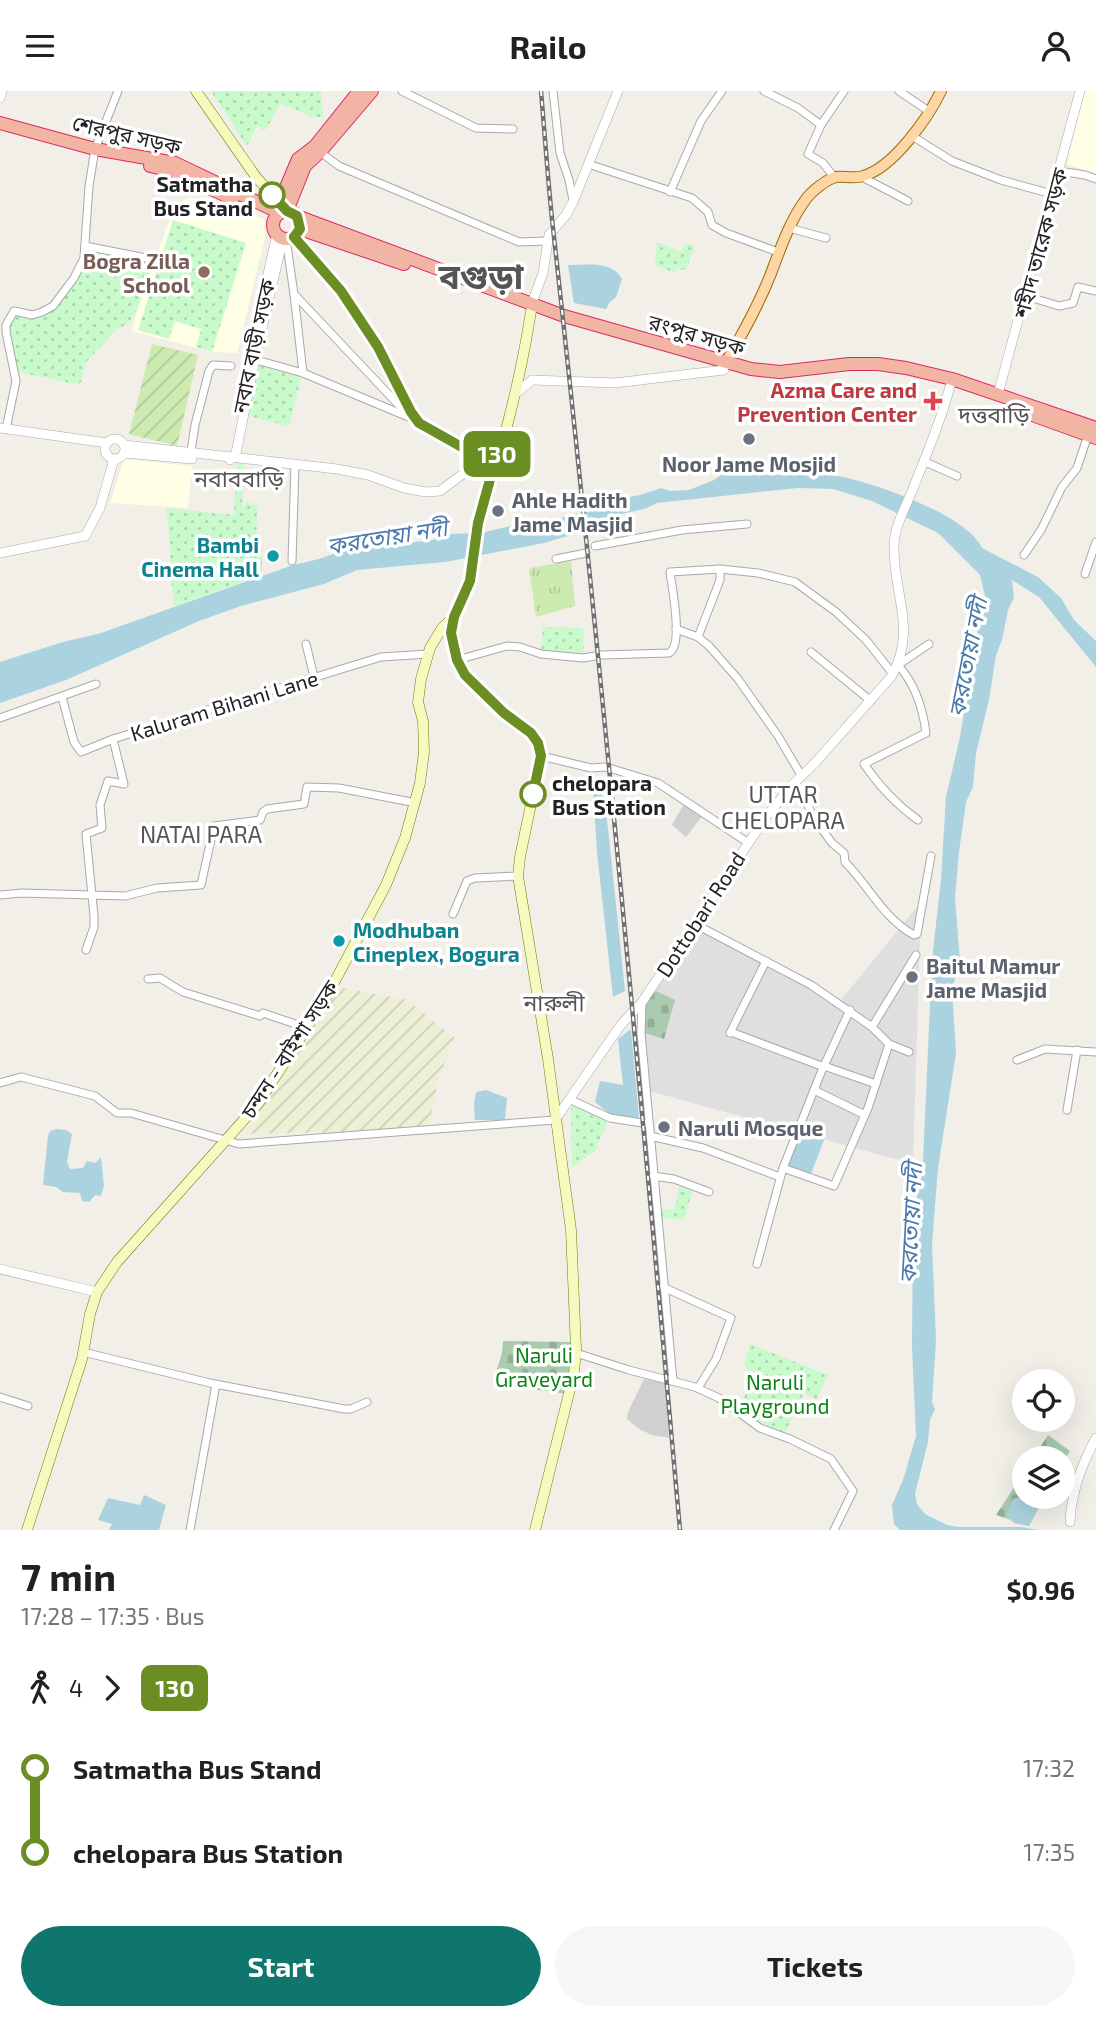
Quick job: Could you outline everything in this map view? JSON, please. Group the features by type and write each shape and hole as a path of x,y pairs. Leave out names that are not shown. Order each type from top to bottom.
{"highway":[{"path":"286,224 305,166 320,152 328,136 359,96 372,91"},
{"name":"শেরপুর সড়ক","path":"0,123 95,152 175,163 251,198 286,224"},
{"name":"শেরপুর সড়ক","path":"0,131 172,171 286,224"},
{"path":"286,224 298,159 328,136"},
{"name":"রংপুর সড়ক","path":"286,224 531,307 725,366 780,372 881,363 997,398 1094,434"}],"main road":[{"path":"196,91 263,185 286,224"},
{"path":"725,366 750,318 789,228 806,198 835,177 862,177 876,171 912,136 930,112 941,91"},
{"path":"251,198 261,195 263,185"},
{"path":"531,307 516,394 478,523 470,581 454,617 451,633 457,660 465,675 480,692 531,733 538,743 541,756 518,876 571,1230 576,1353 572,1383 535,1530"},
{"name":"চন্দন - বাইশা সড়ক","path":"27,1530 83,1352 97,1292 117,1262 258,1104 307,1028 386,885 416,803 424,752 423,721 418,702 421,679 428,654 442,628 454,617"}],"street":[{"path":"0,98 2,91"},
{"path":"118,91 95,152 89,186 84,258 74,278 53,306 32,315 14,311 3,323 16,381 3,429 107,443 117,439 124,449 225,461 230,456 337,469 426,492 440,491 499,447"},
{"path":"402,91 476,128 513,129"},
{"path":"553,91 560,153 573,202"},
{"path":"531,307 547,257 547,241 573,202 618,91"},
{"path":"670,192 701,121 722,91"},
{"path":"764,91 798,108 821,125"},
{"path":"835,177 823,163 808,154 821,125 844,91"},
{"path":"899,91 930,112"},
{"name":"শহীদ তারেক সড়ক","path":"997,398 1080,91"},
{"path":"912,136 952,161 1001,180 1052,194"},
{"path":"320,152 339,166 519,242 547,241"},
{"path":"588,165 692,198 708,212 712,225 726,233 778,252"},
{"path":"1059,171 1096,179"},
{"path":"862,177 908,201"},
{"path":"286,224 303,373"},
{"path":"286,224 341,291 378,347 419,423"},
{"name":"নবাব বাড়ী সড়ক","path":"230,456 286,224"},
{"path":"789,228 826,237"},
{"path":"85,246 146,258"},
{"path":"1026,296 1059,306 1073,303 1078,287 1096,291"},
{"path":"294,293 411,418"},
{"path":"252,358 303,373 411,418 483,459"},
{"path":"190,456 209,371 213,365 231,366"},
{"path":"516,394 532,380 615,383 725,366"},
{"path":"522,369 532,380"},
{"path":"951,383 923,461 957,476"},
{"path":"1024,555 1041,530 1062,487 1077,468 1094,434"},
{"path":"107,443 107,454 114,459"},
{"path":"114,459 120,457 124,449"},
{"path":"0,553 85,536 100,508 114,459"},
{"name":"Dottobari Road","path":"555,1120 620,1026 642,1002 747,842 792,785 893,674 902,649 904,616 894,563 895,534 923,461"},
{"path":"292,561 295,465"},
{"path":"594,546 682,530 747,524"},
{"path":"1085,574 1096,543"},
{"path":"556,559 586,553"},
{"path":"698,637 720,580 720,569"},
{"path":"457,660 508,646 541,654 583,658 669,653 676,646 670,572 720,569 758,573 794,582 836,612 866,640 893,674"},
{"path":"676,629 698,637 709,646 738,680 802,775"},
{"path":"306,644 314,677"},
{"path":"918,820 875,782 864,764 926,733 924,712 906,674 898,665 929,644"},
{"path":"811,652 871,701"},
{"name":"Kaluram Bihani Lane","path":"62,697 79,752 113,739 381,657 428,654"},
{"path":"0,718 96,684"},
{"path":"86,950 93,927 86,834 102,828 100,805 107,781 124,784 113,739"},
{"path":"541,756 591,768 606,767 658,783 747,842"},
{"path":"792,785 807,803 813,817 832,843 844,853 845,862 881,908 897,926 914,935 917,934 931,856"},
{"path":"0,895 22,893 125,896 157,888 201,885 214,826 260,820 267,809 304,804 307,787 339,788 416,803"},
{"path":"453,914 467,881 475,878 518,876"},
{"path":"693,923 811,985 850,1010 889,1044 909,1052"},
{"path":"872,1027 916,955"},
{"path":"766,961 730,1033 876,1084"},
{"path":"148,979 160,978 183,992 260,1016 263,1013 307,1028"},
{"path":"642,1002 641,1032 673,1381"},
{"path":"757,1263 783,1168 850,1010"},
{"path":"783,1168 834,1186 865,1115 889,1044"},
{"path":"1017,1060 1040,1049 1096,1052"},
{"path":"1067,1109 1077,1050"},
{"path":"0,1083 20,1077 95,1096 117,1113 131,1114 239,1144 555,1120"},
{"path":"814,1090 865,1115"},
{"path":"569,1099 610,1118 649,1124"},
{"path":"650,1136 704,1148 780,1177"},
{"path":"653,1176 674,1179 709,1192"},
{"path":"0,1269 97,1292"},
{"path":"663,1287 731,1318 716,1359 698,1388"},
{"path":"83,1352 216,1384 344,1409 367,1402"},
{"path":"576,1353 698,1388 719,1398 760,1428 831,1459 853,1491 834,1530"},
{"path":"190,1530 216,1384"},
{"path":"0,1397 28,1406"},
{"path":"1070,1523 1082,1466 1096,1438"}],"shaded area":[{"path":"1085,91 1096,91 1096,174 1067,164"},
{"name":"Bogra Zilla School","path":"191,197 264,219 265,237 237,353 212,352 132,331 175,205"},
{"path":"124,459 192,466 188,508 110,503"},
{"path":"685,802 703,815 686,837 672,825"},
{"path":"921,902 913,1164 646,1090 642,1002 693,923 840,1001"},
{"path":"338,987 407,1000 455,1038 439,1077 428,1130 244,1134"},
{"path":"644,1379 665,1383 669,1438 652,1435 627,1419"}],"green space":[{"path":"211,91 321,91 323,117 312,117 280,104 266,130 257,126 247,146"},
{"path":"173,220 246,243 212,352 196,347 201,329 175,321 169,339 138,330"},
{"path":"657,242 681,252 685,243 695,246 686,270 677,269 675,273 655,265"},
{"path":"85,248 155,261 138,307 129,323 116,330 87,361 80,385 18,372 8,331 15,315 35,318 44,310 71,278"},
{"path":"152,344 198,355 177,446 129,434"},
{"path":"257,363 302,374 289,426 245,415"},
{"path":"237,458 244,458 242,508 247,502 257,505 256,548 262,548 262,575 174,606 166,508 234,515"},
{"path":"571,561 575,606 536,617 529,568"},
{"path":"543,627 583,628 584,657 541,653"},
{"path":"656,991 675,1000 664,1039 641,1032 642,1002"},
{"path":"576,1104 608,1121 595,1151 572,1167 571,1106"},
{"path":"680,1184 693,1189 684,1220 662,1218 662,1209 674,1210"},
{"name":"Naruli Graveyard","path":"503,1341 572,1342 566,1394 513,1386 494,1379"},
{"name":"Naruli Playground","path":"750,1344 828,1375 816,1400 804,1393 784,1435 739,1410 752,1378 744,1364"},
{"path":"1048,1435 1063,1446 1041,1446"},
{"path":"1012,1490 1012,1509 1038,1509 1029,1526 996,1515"}],"water":[{"path":"568,265 606,266 618,273 622,279 616,297 606,309 574,303"},
{"path":"721,475 832,475 891,491 937,511 973,535 982,548 1038,577 1061,598 1074,620 1096,641 1096,667 1039,597 1012,580 1014,598 1008,610 996,655 989,700 976,753 973,787 966,802 959,852 955,898 960,962 952,989 956,1053 938,1168 932,1244 936,1340 932,1402 935,1409 930,1420 928,1442 915,1494 917,1504 925,1514 947,1525 1038,1530 900,1530 894,1524 892,1505 903,1480 916,1436 912,1347 913,1220 923,1161 932,960 946,797 960,737 985,596 980,575 938,533 872,501 833,489 798,488 657,503 544,543 445,562 357,570 324,584 241,606 199,621 66,680 0,703 0,662 98,634 293,565 341,551 432,540 452,534 480,533 536,518 556,521 568,515 593,511 614,500 661,488 670,491 689,490"},
{"path":"596,777 604,801 608,828 625,991 613,997 597,852 593,789"},
{"path":"631,1029 639,1118 612,1116 595,1102 600,1081 623,1085 618,1039"},
{"path":"486,1090 507,1098 505,1120 475,1120 476,1092"},
{"path":"57,1129 72,1134 67,1162 70,1169 83,1168 87,1161 95,1163 101,1157 104,1186 101,1196 95,1195 89,1202 82,1201 80,1193 63,1192 56,1187 43,1185 48,1136 50,1131"},
{"path":"801,1134 815,1134 824,1140 811,1174 787,1166"},
{"path":"144,1495 166,1505 159,1530 109,1530 112,1524 98,1520 108,1498 140,1505"},
{"path":"1012,1501 1012,1509 1037,1509 1029,1526 1014,1523 1006,1516"}],"railway":[{"path":"541,91 620,879 680,1530"}],"bus line":[{"name":"130","path":"272,195 300,220 299,232 294,237 341,291 378,347 419,423 434,434 483,459 499,447 478,523 470,581 454,617 451,633 457,660 465,675 480,692 531,733 538,743 541,756 533,794"}],"place":[{"name":"Satmatha Bus Stand","path":"272,195"},
{"name":"Bogra Zilla School","path":"204,272"},
{"name":"Azma Care and Prevention Center","path":"933,401"},
{"name":"Noor Jame Mosjid","path":"749,439"},
{"name":"Ahle Hadith Jame Masjid","path":"498,511"},
{"name":"Bambi Cinema Hall","path":"273,556"},
{"name":"chelopara Bus Station","path":"533,794"},
{"name":"Modhuban Cineplex, Bogura","path":"339,941"},
{"name":"Baitul Mamur Jame Masjid","path":"912,977"},
{"name":"Naruli Mosque","path":"664,1127"}],"district":[{"name":"বগুড়া","path":"481,275"},
{"name":"দত্তবাড়ি","path":"994,414"},
{"name":"নবাববাড়ি","path":"239,478"},
{"name":"UTTAR CHELOPARA","path":"783,807"},
{"name":"NATAI PARA","path":"201,834"},
{"name":"নারুলী","path":"554,1002"}],"water label":[{"name":"করতোয়া নদী","path":"387,536"},
{"name":"করতোয়া নদী","path":"967,657"},
{"name":"করতোয়া নদী","path":"910,1223"}]}
